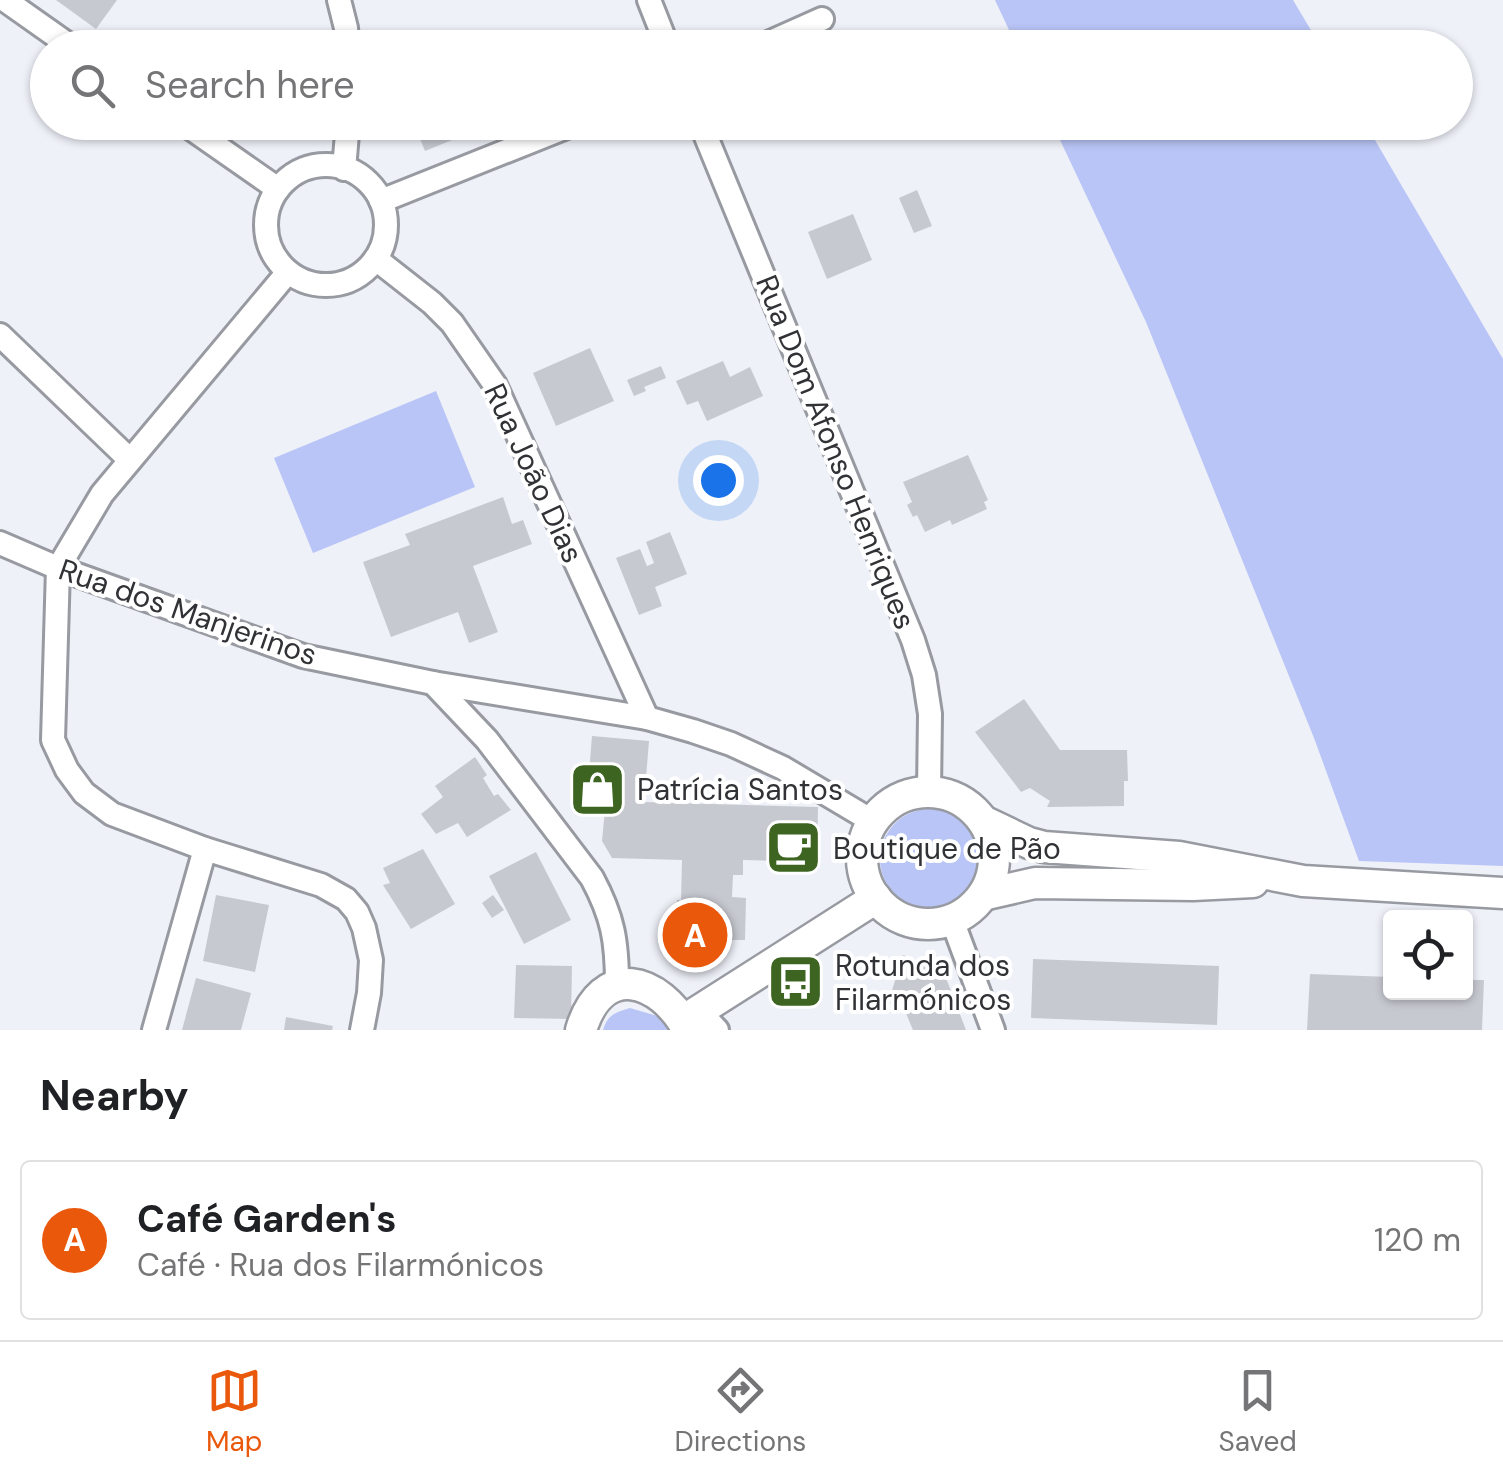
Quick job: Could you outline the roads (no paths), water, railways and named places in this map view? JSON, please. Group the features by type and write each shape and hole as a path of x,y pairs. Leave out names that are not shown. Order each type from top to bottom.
{"street":[{"path":"4,0 47,30"},
{"path":"339,0 346,30"},
{"path":"649,0 661,30"},
{"path":"797,30 822,19"},
{"path":"208,140 278,189"},
{"path":"344,168 346,140"},
{"path":"380,200 533,140"},
{"name":"Rua Dom Afonso Henriques","path":"707,140 914,640 930,714 929,792"},
{"path":"308,168 344,168 372,186 380,200 386,220 384,240 376,260 362,274 345,283 306,282 288,272 268,242 270,206 278,189 292,176 308,168"},
{"name":"Rua João Dias","path":"376,260 452,323 496,385 647,718"},
{"path":"288,272 102,494 58,568 53,740 67,770 84,793 112,814 205,850 321,884 346,899 364,928 371,960 362,1030"},
{"path":"0,335 130,460"},
{"name":"Rua dos Manjerinos","path":"0,544 304,656 434,683 647,718 731,744 783,768 872,820"},
{"path":"434,683 487,740 592,878 615,932 618,985"},
{"path":"929,792 950,795 969,806 992,839 994,858 991,878 969,910 952,920 930,924 908,922 888,911 864,877 861,858 872,820 907,795 929,792"},
{"path":"983,822 1044,847 1180,856 1303,881"},
{"path":"154,1030 205,850"},
{"path":"982,895 1035,883 1303,881 1503,893"},
{"path":"581,1030 596,997 618,985 642,986 697,1023 876,898"},
{"path":"952,920 992,1030"}],"place":[{"name":"Patrícia Santos","path":"598,789"},
{"name":"Boutique de Pão","path":"794,848"},
{"name":"Café Garden's","path":"695,935"},
{"name":"Rotunda dos Filarmónicos","path":"796,982"}]}
